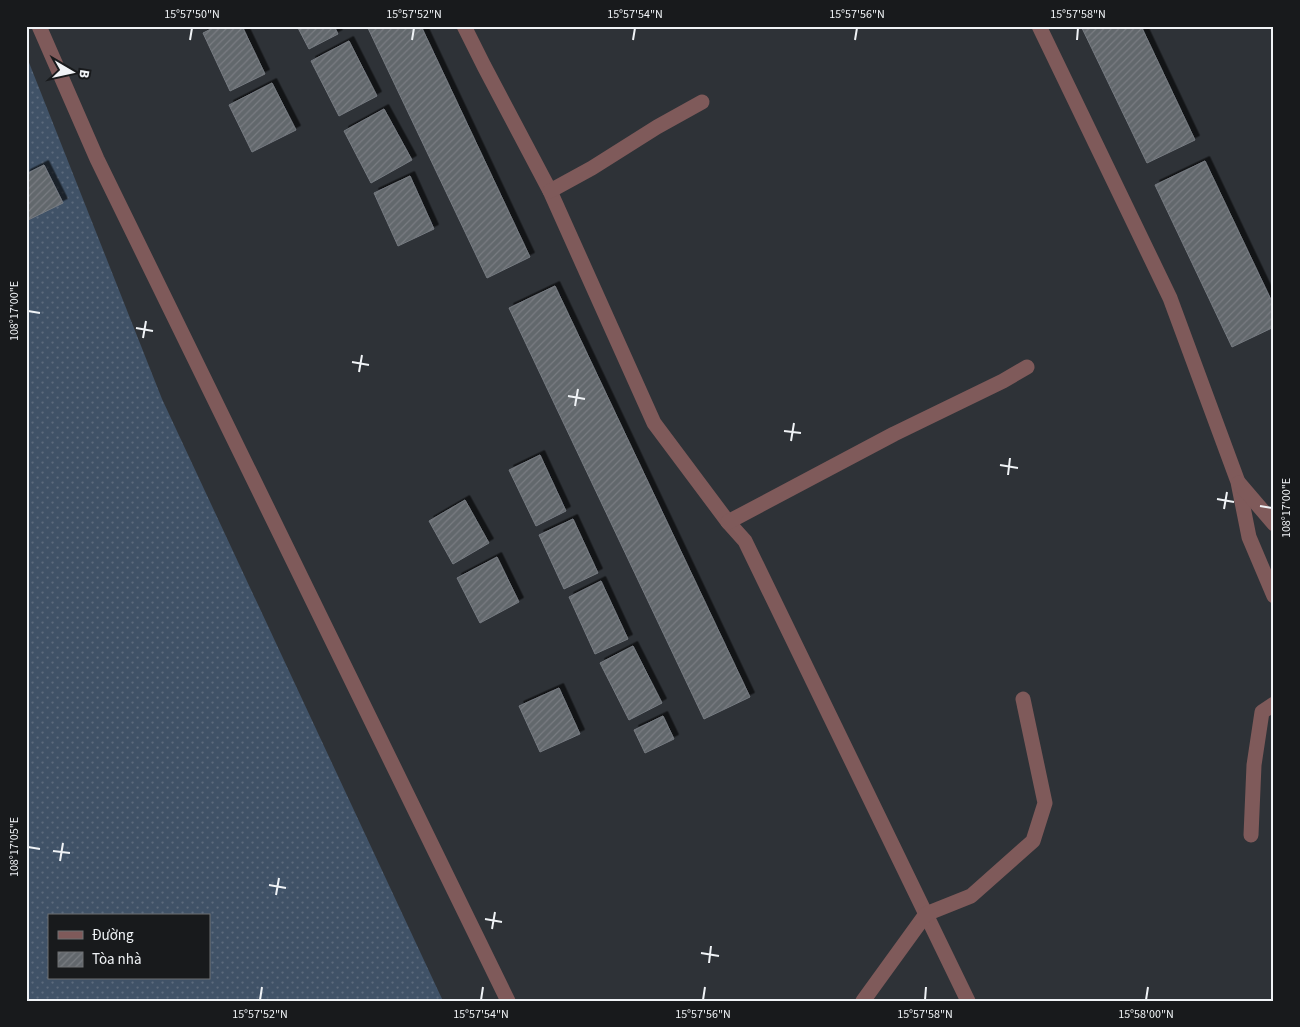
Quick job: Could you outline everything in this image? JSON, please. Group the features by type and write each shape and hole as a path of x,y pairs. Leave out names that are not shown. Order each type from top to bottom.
{"street":[{"path":"39,26 97,159 508,1001"},
{"path":"464,26 550,191 654,423 728,522 745,541 968,1001"},
{"path":"1039,26 1170,298 1238,482 1249,537 1274,596"},
{"path":"550,191 702,102"},
{"path":"728,522 894,434 1027,367"},
{"path":"1238,482 1274,524"},
{"path":"863,1001 926,914 971,896 1033,841 1045,803 1023,699"},
{"path":"1251,835 1254,765 1262,712 1274,704"}],"shaded area":[{"path":"26,55 162,399 443,1001 26,1001"}],"building":[{"path":"217,26 242,26 265,74 230,91 203,33"},
{"path":"297,26 334,26 338,34 309,49"},
{"path":"367,26 421,26 530,257 487,278"},
{"path":"1081,26 1141,26 1195,140 1147,163"},
{"path":"349,41 377,96 339,116 311,61"},
{"path":"272,83 296,130 252,152 229,105"},
{"path":"384,109 412,160 371,183 344,131"},
{"path":"1205,161 1274,306 1274,327 1232,347 1155,185"},
{"path":"44,165 63,203 26,221 26,174"},
{"path":"410,176 434,229 398,246 374,193"},
{"path":"555,286 750,697 704,719 509,308"},
{"path":"540,455 566,511 536,526 509,470"},
{"path":"465,500 489,543 453,564 429,521"},
{"path":"573,519 598,573 564,589 539,535"},
{"path":"497,557 519,602 480,623 457,578"},
{"path":"601,581 628,639 595,654 569,597"},
{"path":"633,646 662,703 629,720 600,663"},
{"path":"559,688 580,734 540,752 519,706"},
{"path":"663,716 674,739 645,753 634,730"}]}
